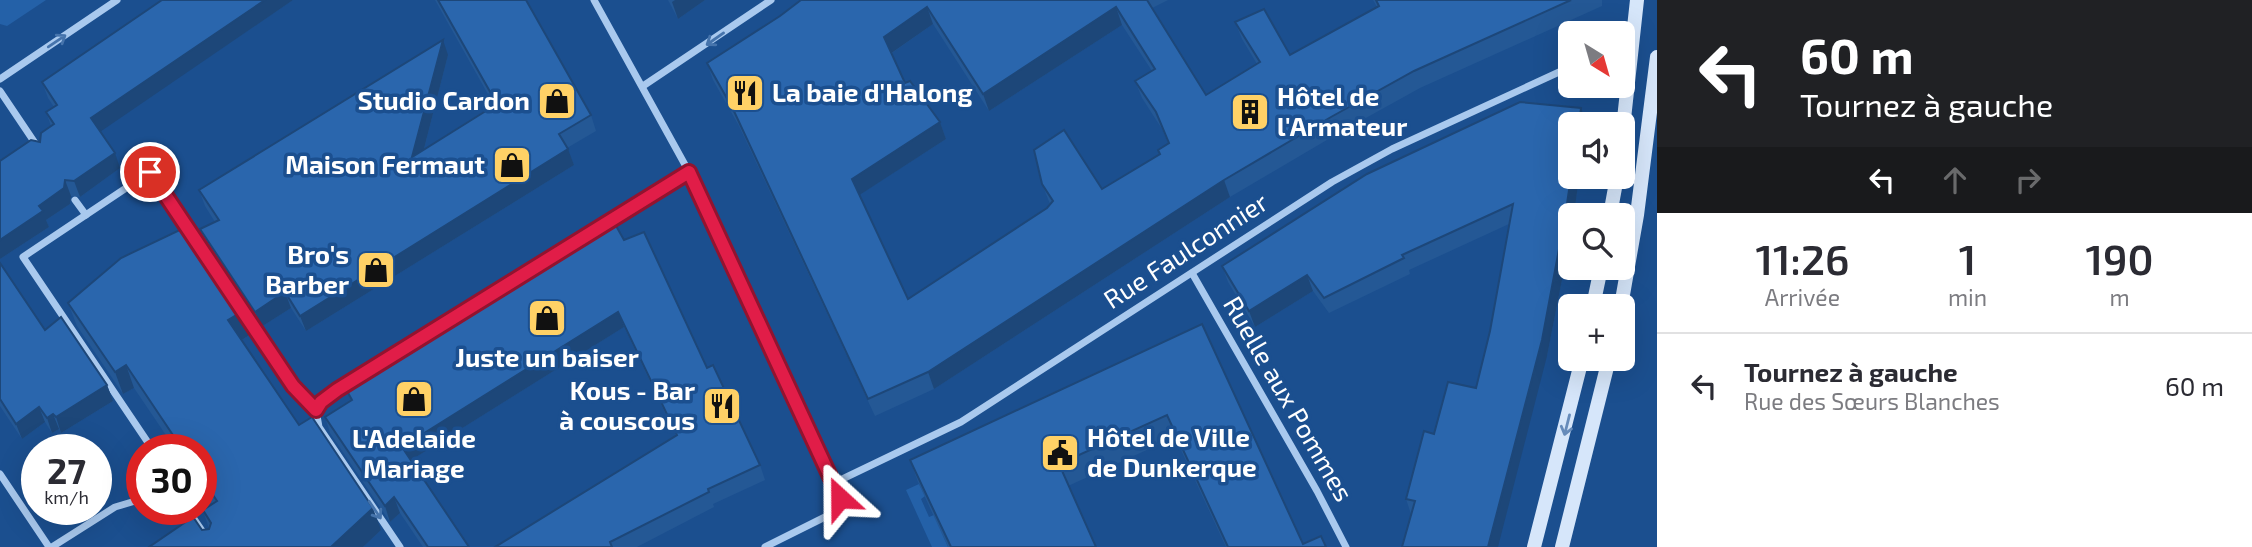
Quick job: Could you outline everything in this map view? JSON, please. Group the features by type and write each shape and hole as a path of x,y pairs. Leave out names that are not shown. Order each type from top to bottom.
{"street":[{"path":"0,79 117,0"},
{"path":"594,0 689,172 840,498 834,512 765,547"},
{"path":"643,86 771,0"},
{"path":"1632,21 1636,0"},
{"path":"1623,294 1637,215 1657,55 1635,53"},
{"name":"Rue Faulconnier","path":"834,483 961,422 1372,160 1558,73"},
{"path":"0,91 42,153"},
{"path":"142,434 23,257 150,172 293,386 316,410 319,427 400,547"},
{"path":"316,410 321,402 337,390 689,172"},
{"path":"75,200 86,215"},
{"name":"Ruelle aux Pommes","path":"1192,273 1317,491 1346,547"},
{"path":"1534,547 1579,371"},
{"path":"1562,547 1606,371"},
{"path":"0,474 51,547 114,507 126,504"},
{"path":"198,525 213,547"}],"shaded area":[{"path":"0,0 46,0 7,26 0,24"},
{"path":"919,484 925,496 921,499 929,517 934,515 948,547 932,547 906,490"}],"building":[{"path":"162,0 265,0 91,118 115,153 74,181 65,180 64,188 39,206 43,211 0,240 0,161 31,140 40,142 41,133 54,124 46,112 57,105 42,82"},
{"path":"438,0 526,0 591,115 559,134 568,149 300,316 285,292 255,312 200,229 219,220 199,190 443,40 412,157 497,104"},
{"path":"801,0 1147,0 1206,95 1260,62 1235,22 1264,9 1290,55 1379,6 1376,0 1571,0 1414,71 1331,117 1224,180 928,372 868,399 733,109 707,63","holes":["927,7 983,94 1116,7 1155,69 1135,81 1156,112 1169,143 1158,150 1160,154 1102,189 1064,130 1034,150 1042,184 1053,201 1047,208 908,299 852,179 940,122 910,81 905,83 884,37"]},
{"path":"1520,102 1581,108 1580,112 1558,112 1558,189 1569,189 1567,203 1558,203 1558,254 1542,340 1488,547 1402,547 1415,501 1406,499 1424,431 1434,434 1448,382 1476,388 1490,331 1513,204 1402,255 1404,258 1324,298 1307,275 1249,311 1222,266 1367,174"},
{"path":"615,224 624,240 644,232 707,368 713,365 760,465 708,489 709,492 610,542 612,547 495,547 677,435 618,312 402,447 469,547 428,547 394,497 385,506 325,417 352,400 347,391"},
{"path":"186,227 243,311 228,320 299,425 312,417 373,508 331,547 149,547 181,525 199,525 202,530 209,529 210,525 217,525 217,434 172,434 126,365 115,372 68,303 121,258"},
{"path":"0,263 45,330 61,317 107,385 56,417 53,414 47,418 39,407 16,424 0,399"},
{"name":"Hôtel de Ville de Dunkerque","path":"1202,324 1303,544 1321,536 1326,547 1228,547 1167,415 1059,464 1096,547 951,547 910,460"}],"place":[{"name":"La baie d'Halong","path":"745,93"},
{"name":"Studio Cardon","path":"557,101"},
{"name":"Hôtel de l'Armateur","path":"1250,112"},
{"name":"Maison Fermaut","path":"512,165"},
{"name":"Bro's Barber","path":"376,270"},
{"name":"Juste un baiser","path":"547,318"},
{"name":"L'Adelaide Mariage","path":"414,399"},
{"name":"Kous - Bar à couscous","path":"722,406"},
{"name":"Hôtel de Ville de Dunkerque","path":"1060,453"}],"route":[{"path":"150,172 293,386 316,410 325,398 337,390 689,172 840,498"}]}
